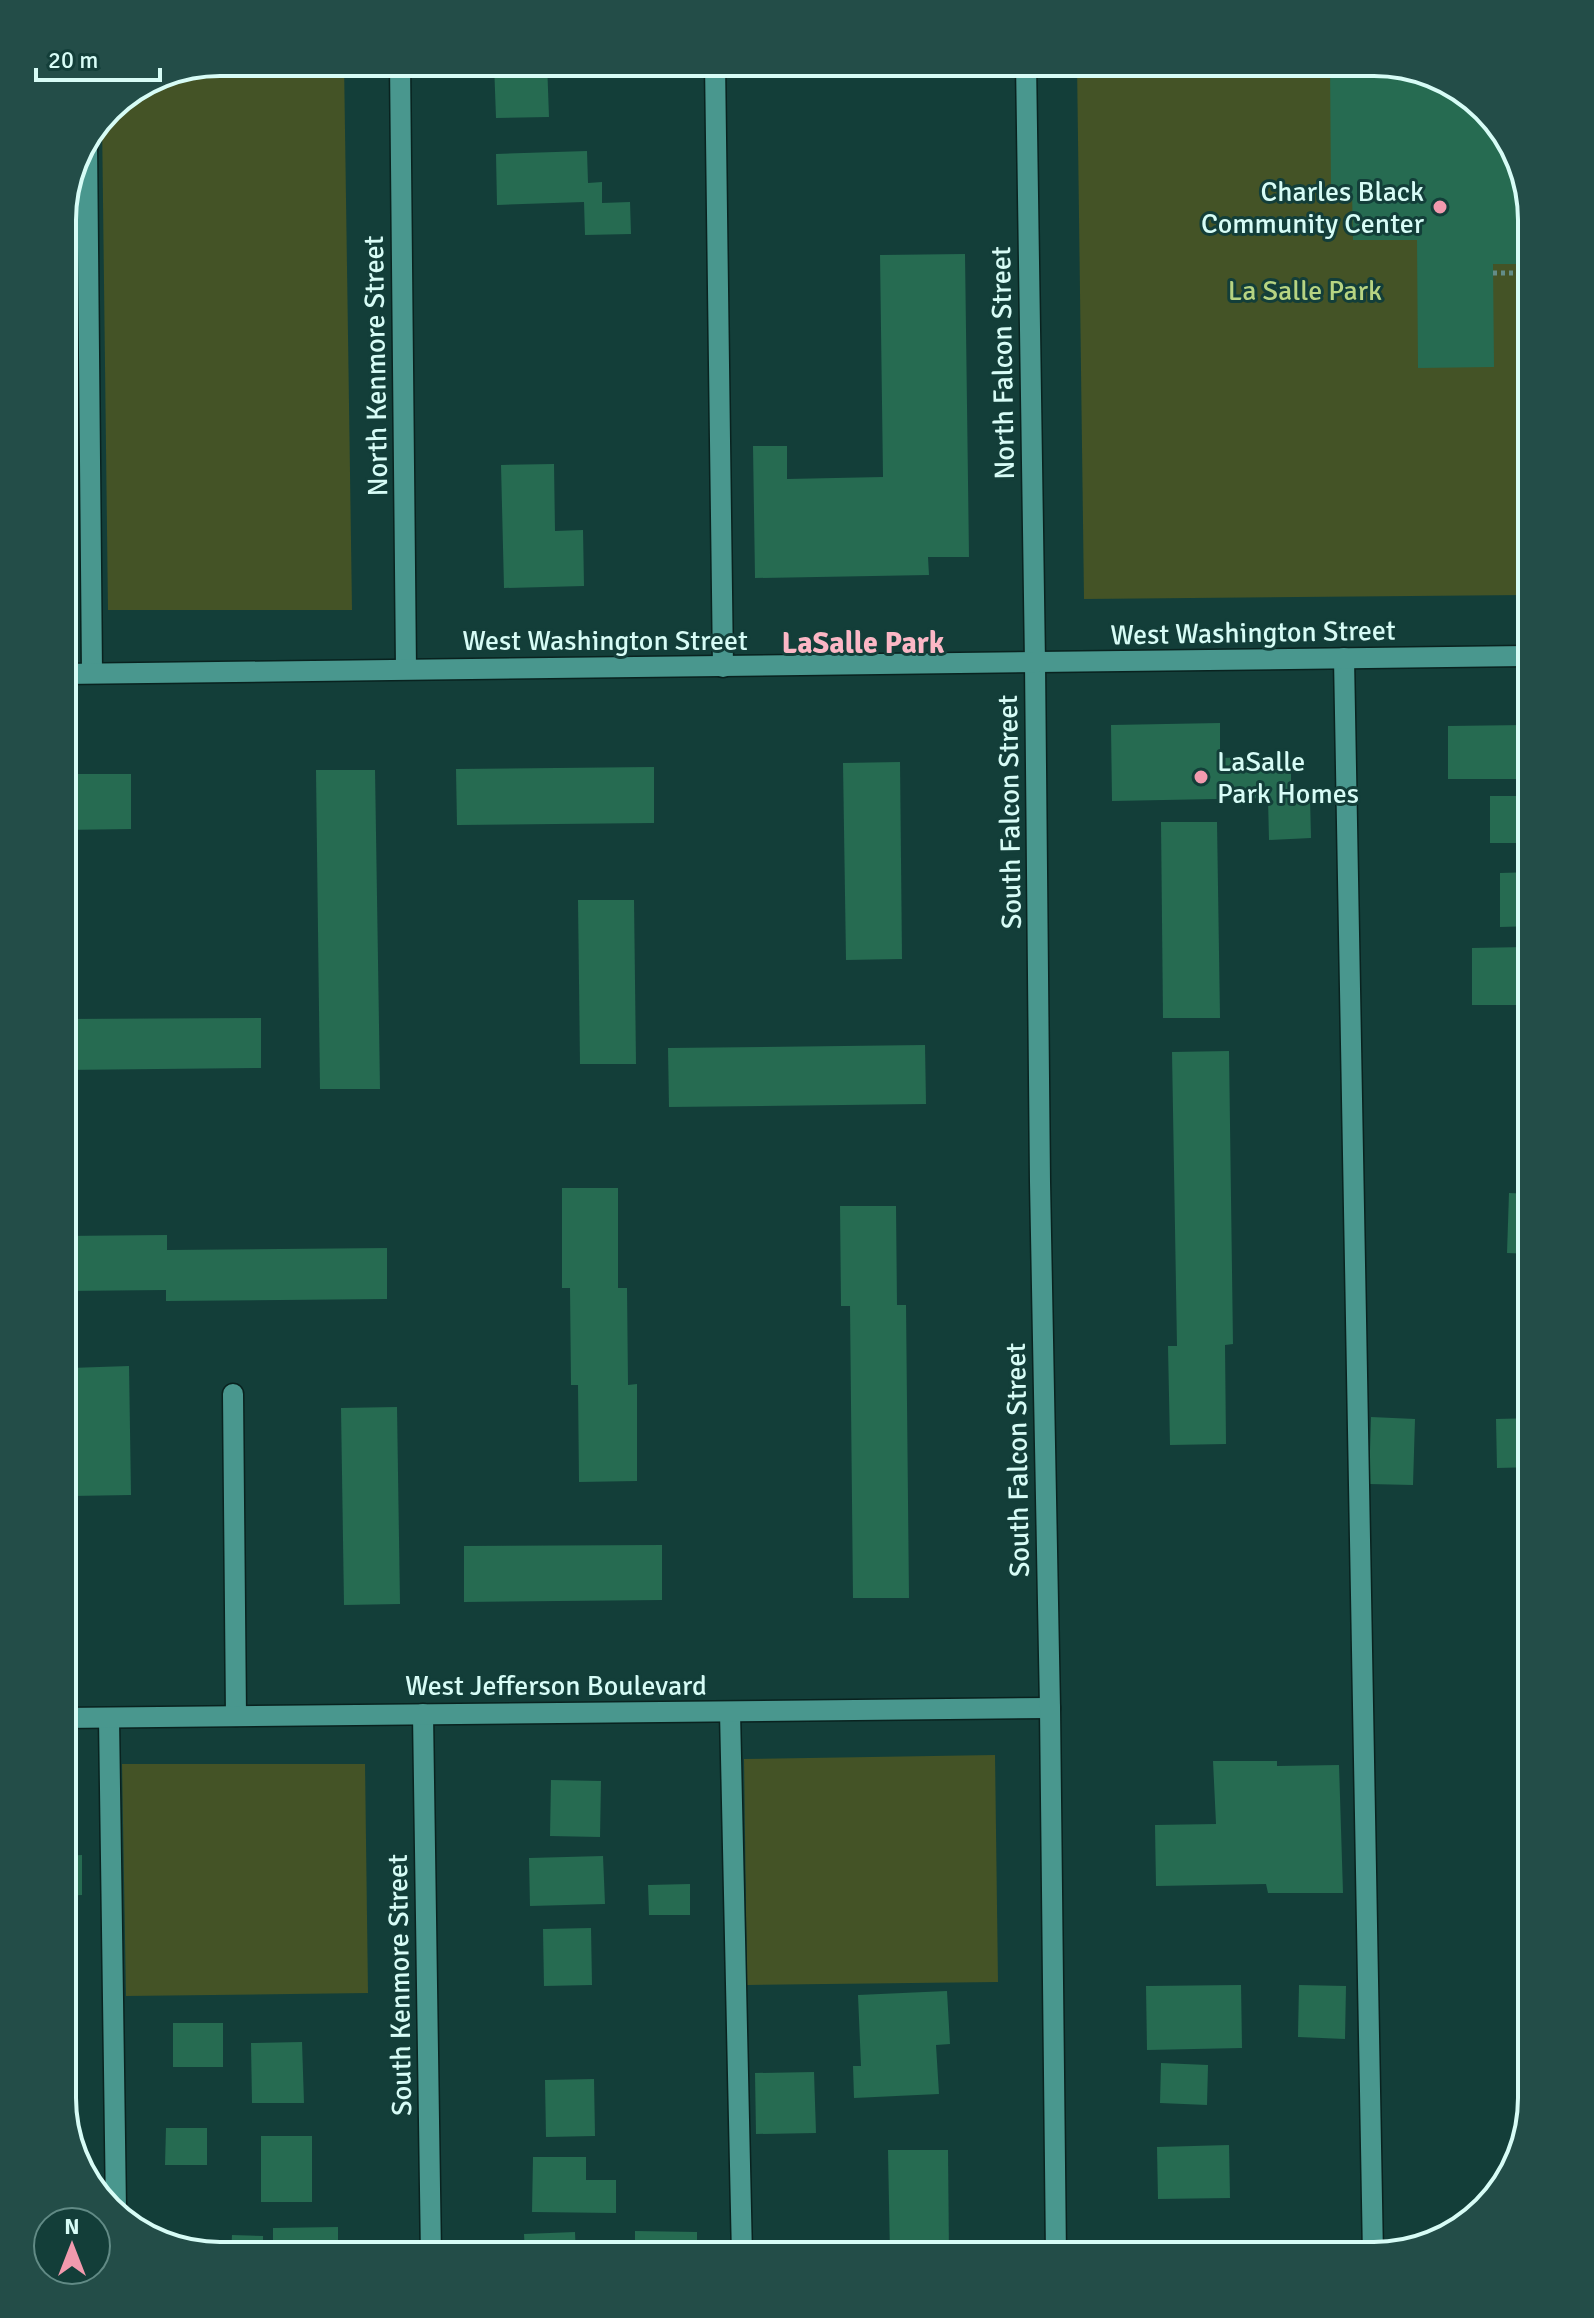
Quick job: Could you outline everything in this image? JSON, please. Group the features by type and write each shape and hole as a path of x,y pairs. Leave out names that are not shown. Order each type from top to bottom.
{"street":[{"name":"North Kenmore Street","path":"400,76 406,669"},
{"path":"715,76 723,667"},
{"name":"North Falcon Street","path":"1026,76 1035,663"},
{"path":"87,164 92,673"},
{"name":"West Washington Street","path":"76,674 1518,656"},
{"path":"1344,658 1373,2242"},
{"name":"South Falcon Street","path":"1035,663 1056,2242"},
{"path":"233,1394 236,1716"},
{"name":"West Jefferson Boulevard","path":"76,1718 1050,1708"},
{"path":"730,1712 742,2242"},
{"name":"South Kenmore Street","path":"423,1714 431,2242"},
{"path":"109,1718 116,2197"}],"path":[{"path":"1493,273 1518,273"}],"green space":[{"path":"220,76 344,76 352,610 108,610 102,137 118,118 140,100 183,81"},
{"name":"La Salle Park","path":"1077,76 1383,76 1429,87 1462,106 1476,118 1499,148 1517,201 1518,595 1084,599"},
{"path":"995,1755 998,1982 747,1985 744,1759"},
{"path":"122,1764 365,1764 368,1993 126,1996"}],"building":[{"path":"494,76 548,76 549,117 496,118"},
{"name":"Charles Black Community Center","path":"1330,76 1383,76 1420,84 1446,95 1476,118 1499,148 1517,201 1518,264 1493,264 1494,367 1418,368 1417,240 1353,240 1352,193 1331,193"},
{"path":"587,151 588,183 602,182 602,203 630,202 631,234 585,235 584,202 497,205 496,154"},
{"path":"965,254 969,557 928,557 929,575 755,578 753,446 787,446 787,479 883,477 880,255"},
{"path":"554,464 555,531 583,530 584,586 504,588 501,465"},
{"name":"LaSalle Park Homes","path":"1220,723 1220,758 1291,756 1291,798 1310,797 1311,838 1269,840 1268,798 1112,801 1111,725"},
{"path":"1518,725 1518,779 1448,779 1448,726"},
{"path":"900,762 902,959 846,960 843,763"},
{"path":"654,767 654,823 457,825 456,769"},
{"path":"316,770 375,770 380,1089 320,1089"},
{"path":"76,774 131,774 131,829 76,830"},
{"path":"1490,796 1518,796 1518,854 1516,843 1490,843"},
{"path":"1161,822 1217,822 1220,1018 1163,1018"},
{"path":"1518,872 1518,926 1500,927 1500,873"},
{"path":"578,900 634,900 636,1064 580,1064"},
{"path":"1518,947 1518,1005 1472,1005 1472,948"},
{"path":"261,1018 261,1068 76,1070 76,1019"},
{"path":"925,1045 926,1104 669,1107 668,1048"},
{"path":"1229,1051 1233,1344 1225,1345 1226,1444 1170,1445 1168,1346 1177,1346 1172,1052"},
{"path":"562,1188 618,1188 618,1288 627,1288 628,1385 637,1384 637,1481 579,1482 578,1385 571,1385 570,1288 562,1288"},
{"path":"1509,1193 1518,1193 1518,1253 1507,1253"},
{"path":"840,1206 896,1206 897,1305 906,1305 909,1598 853,1598 850,1306 841,1306"},
{"path":"167,1235 167,1250 387,1248 387,1299 166,1301 166,1290 76,1291 76,1236"},
{"path":"129,1366 131,1495 76,1496 76,1368"},
{"path":"397,1407 400,1604 344,1605 341,1408"},
{"path":"1371,1417 1415,1419 1413,1485 1369,1484"},
{"path":"1518,1418 1518,1467 1497,1468 1496,1419"},
{"path":"662,1545 662,1600 464,1602 464,1546"},
{"path":"1213,1761 1277,1761 1277,1766 1339,1765 1343,1893 1268,1893 1266,1884 1156,1886 1155,1825 1216,1824"},
{"path":"551,1780 601,1781 600,1837 550,1836"},
{"path":"76,1855 82,1855 82,1895 76,1895"},
{"path":"603,1856 605,1904 530,1906 529,1858"},
{"path":"690,1884 690,1915 649,1915 648,1885"},
{"path":"591,1928 592,1985 544,1986 543,1929"},
{"path":"1241,1985 1242,2048 1147,2050 1146,1986"},
{"path":"1299,1985 1346,1986 1345,2039 1298,2037"},
{"path":"947,1991 950,2044 936,2045 939,2094 854,2098 853,2066 861,2066 858,1995"},
{"path":"173,2023 223,2023 223,2067 173,2067"},
{"path":"302,2042 304,2103 252,2103 251,2043"},
{"path":"1161,2063 1208,2065 1207,2105 1160,2103"},
{"path":"814,2072 816,2133 756,2134 755,2073"},
{"path":"594,2079 595,2136 546,2137 545,2080"},
{"path":"166,2128 207,2128 207,2165 165,2165"},
{"path":"261,2136 312,2136 312,2202 261,2202"},
{"path":"1229,2145 1230,2198 1158,2199 1157,2147"},
{"path":"888,2150 948,2150 949,2242 890,2242"},
{"path":"533,2157 586,2157 586,2180 616,2180 616,2213 532,2212"},
{"path":"338,2227 338,2242 273,2242 273,2228"},
{"path":"635,2231 697,2232 697,2242 635,2242"},
{"path":"575,2232 575,2242 524,2242 524,2234"},
{"path":"232,2235 263,2236 263,2242 232,2242"}],"place":[{"name":"Charles Black Community Center","path":"1440,207"},
{"name":"LaSalle Park Homes","path":"1201,777"}],"district":[{"name":"LaSalle Park","path":"863,643"}]}
